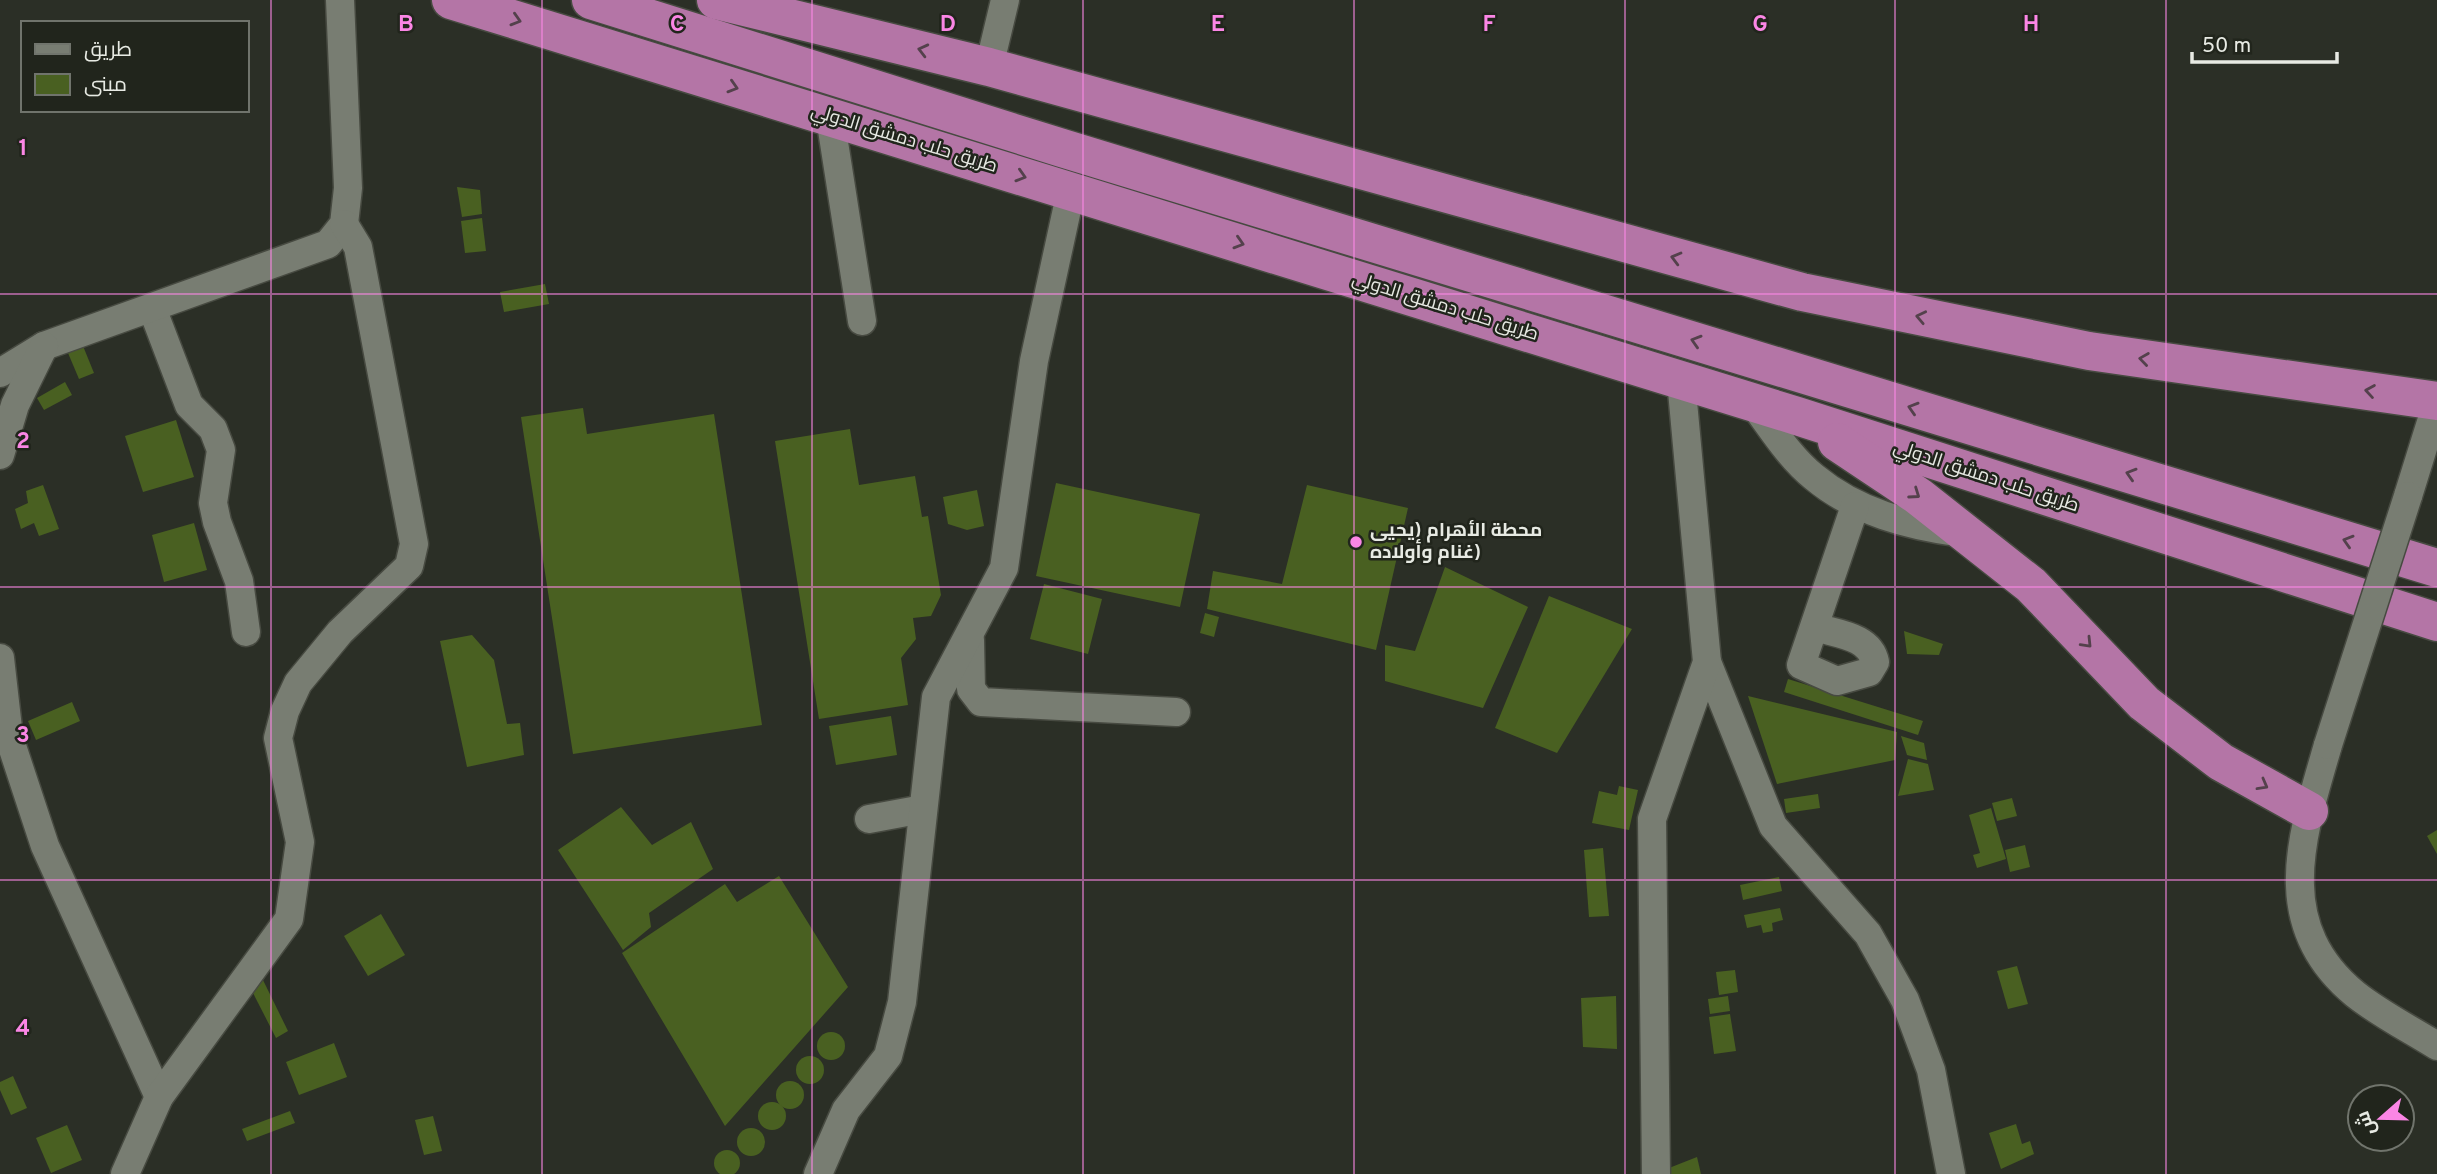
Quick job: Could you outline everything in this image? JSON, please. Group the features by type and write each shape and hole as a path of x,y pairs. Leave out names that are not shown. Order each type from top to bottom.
{"highway":[{"name":"طريق حلب دمشق الدولي","path":"451,0 1797,416 2437,622"},
{"name":"طريق حلب دمشق الدولي","path":"592,0 1049,144 2437,568"},
{"path":"716,0 989,66 1801,292 2089,351 2437,402"},
{"path":"1797,416 1918,496 2031,585 2144,703 2221,762 2309,811"}],"street":[{"path":"0,373 44,346 328,244 344,224 348,188 340,0"},
{"path":"989,66 1004,0"},
{"path":"830,117 862,321"},
{"path":"818,1174 846,1110 888,1056 902,1003 936,697 1004,568 1034,361 1071,191"},
{"path":"128,1172 159,1097 289,919 300,842 278,738 289,702 298,683 340,632 409,566 414,544 358,247 344,224"},
{"path":"152,308 189,405 213,429 220,450 213,503 217,522 239,581 246,632"},
{"path":"0,455 15,405 44,346"},
{"path":"1681,380 1707,663 1773,826 1868,934 1905,1000 1931,1070 1951,1174"},
{"path":"1752,402 1812,476 1855,506 1934,530 1966,534"},
{"path":"2437,402 2328,745 2309,811 2298,874 2302,914 2318,952 2354,993 2437,1046"},
{"path":"1815,627 1855,506"},
{"path":"971,630 968,674 971,689 981,702 1176,712"},
{"path":"0,658 3,713 46,846 159,1097"},
{"path":"1656,1174 1652,819 1707,663"},
{"path":"869,819 923,809"}],"building":[{"path":"457,187 480,190 482,214 462,217"},
{"path":"482,218 486,251 465,253 461,221"},
{"path":"545,284 549,304 504,312 500,292"},
{"path":"83,346 94,373 79,379 68,353"},
{"path":"65,382 72,395 44,410 37,398"},
{"path":"583,408 587,434 714,414 762,725 573,754 521,417"},
{"path":"176,420 194,477 143,492 125,436"},
{"path":"850,429 859,485 915,476 922,517 928,516 941,595 931,616 913,618 916,639 901,658 908,705 819,719 775,441"},
{"path":"1056,483 1200,514 1180,607 1036,576"},
{"path":"43,485 59,529 39,536 34,523 21,529 15,509 28,503 26,491"},
{"path":"1307,485 1408,508 1376,650 1207,609 1213,571 1282,584"},
{"path":"977,490 984,526 967,530 948,524 943,497"},
{"path":"194,523 207,570 164,582 152,535"},
{"path":"1445,567 1528,607 1483,708 1385,681 1385,645 1415,651"},
{"path":"1044,584 1102,599 1088,654 1030,639"},
{"path":"1549,596 1632,629 1557,753 1495,728"},
{"path":"1205,613 1219,617 1214,637 1200,633"},
{"path":"1904,631 1943,644 1939,655 1907,654"},
{"path":"472,635 494,660 507,724 520,723 524,755 467,767 440,641"},
{"path":"1788,679 1923,721 1918,735 1784,692"},
{"path":"1748,696 1897,732 1895,760 1777,784"},
{"path":"72,702 80,721 36,740 28,721"},
{"path":"891,716 897,755 836,765 829,726"},
{"path":"1901,736 1924,743 1927,760 1907,755"},
{"path":"1908,759 1928,764 1934,790 1898,796"},
{"path":"1619,786 1638,790 1629,830 1592,823 1599,791 1617,795"},
{"path":"1818,794 1820,808 1786,813 1784,799"},
{"path":"2012,798 2017,816 1997,821 1992,803"},
{"path":"621,807 652,845 691,822 713,869 649,913 651,927 623,950 558,850"},
{"path":"1991,808 2006,859 1977,868 1973,855 1980,853 1969,815"},
{"path":"2437,830 2437,854 2427,836"},
{"path":"2025,845 2030,867 2010,872 2005,850"},
{"path":"1603,848 1609,916 1589,917 1584,850"},
{"path":"779,876 848,987 725,1126 622,953 725,884 737,902"},
{"path":"1779,877 1782,891 1743,900 1740,885"},
{"path":"1780,908 1783,920 1772,923 1773,931 1763,933 1761,925 1747,928 1744,915"},
{"path":"381,914 405,955 368,976 344,936"},
{"path":"2017,966 2028,1004 2008,1009 1997,971"},
{"path":"1735,970 1738,992 1719,995 1716,972"},
{"path":"262,978 288,1031 276,1038 251,989"},
{"path":"1616,996 1617,1049 1583,1047 1581,998"},
{"path":"1728,996 1730,1011 1710,1014 1708,999"},
{"path":"1730,1014 1736,1051 1714,1054 1709,1017"},
{"path":"831,1032 841,1036 845,1046 841,1056 831,1060 821,1056 817,1046 821,1036"},
{"path":"334,1043 347,1077 299,1095 286,1062"},
{"path":"810,1056 820,1060 824,1070 820,1080 810,1084 800,1080 796,1070 800,1060"},
{"path":"13,1076 27,1108 11,1115 0,1090 0,1082"},
{"path":"790,1081 800,1085 804,1095 800,1105 790,1109 780,1105 776,1095 780,1085"},
{"path":"772,1102 782,1106 786,1116 782,1126 772,1130 762,1126 758,1116 762,1106"},
{"path":"290,1111 295,1123 247,1141 242,1129"},
{"path":"433,1116 442,1151 424,1155 415,1120"},
{"path":"2016,1124 2022,1144 2030,1141 2034,1154 2001,1169 1989,1133"},
{"path":"67,1125 82,1160 51,1173 36,1138"},
{"path":"751,1128 761,1132 765,1142 761,1152 751,1156 741,1152 737,1142 741,1132"},
{"path":"722,1151 732,1151 739,1158 739,1168 732,1175 722,1175 715,1168 715,1158"},
{"path":"1697,1157 1701,1174 1671,1174 1669,1168"}],"place":[{"name":"محطة الأهرام (يحيى غنام وأولاده)","path":"1356,542"}]}
